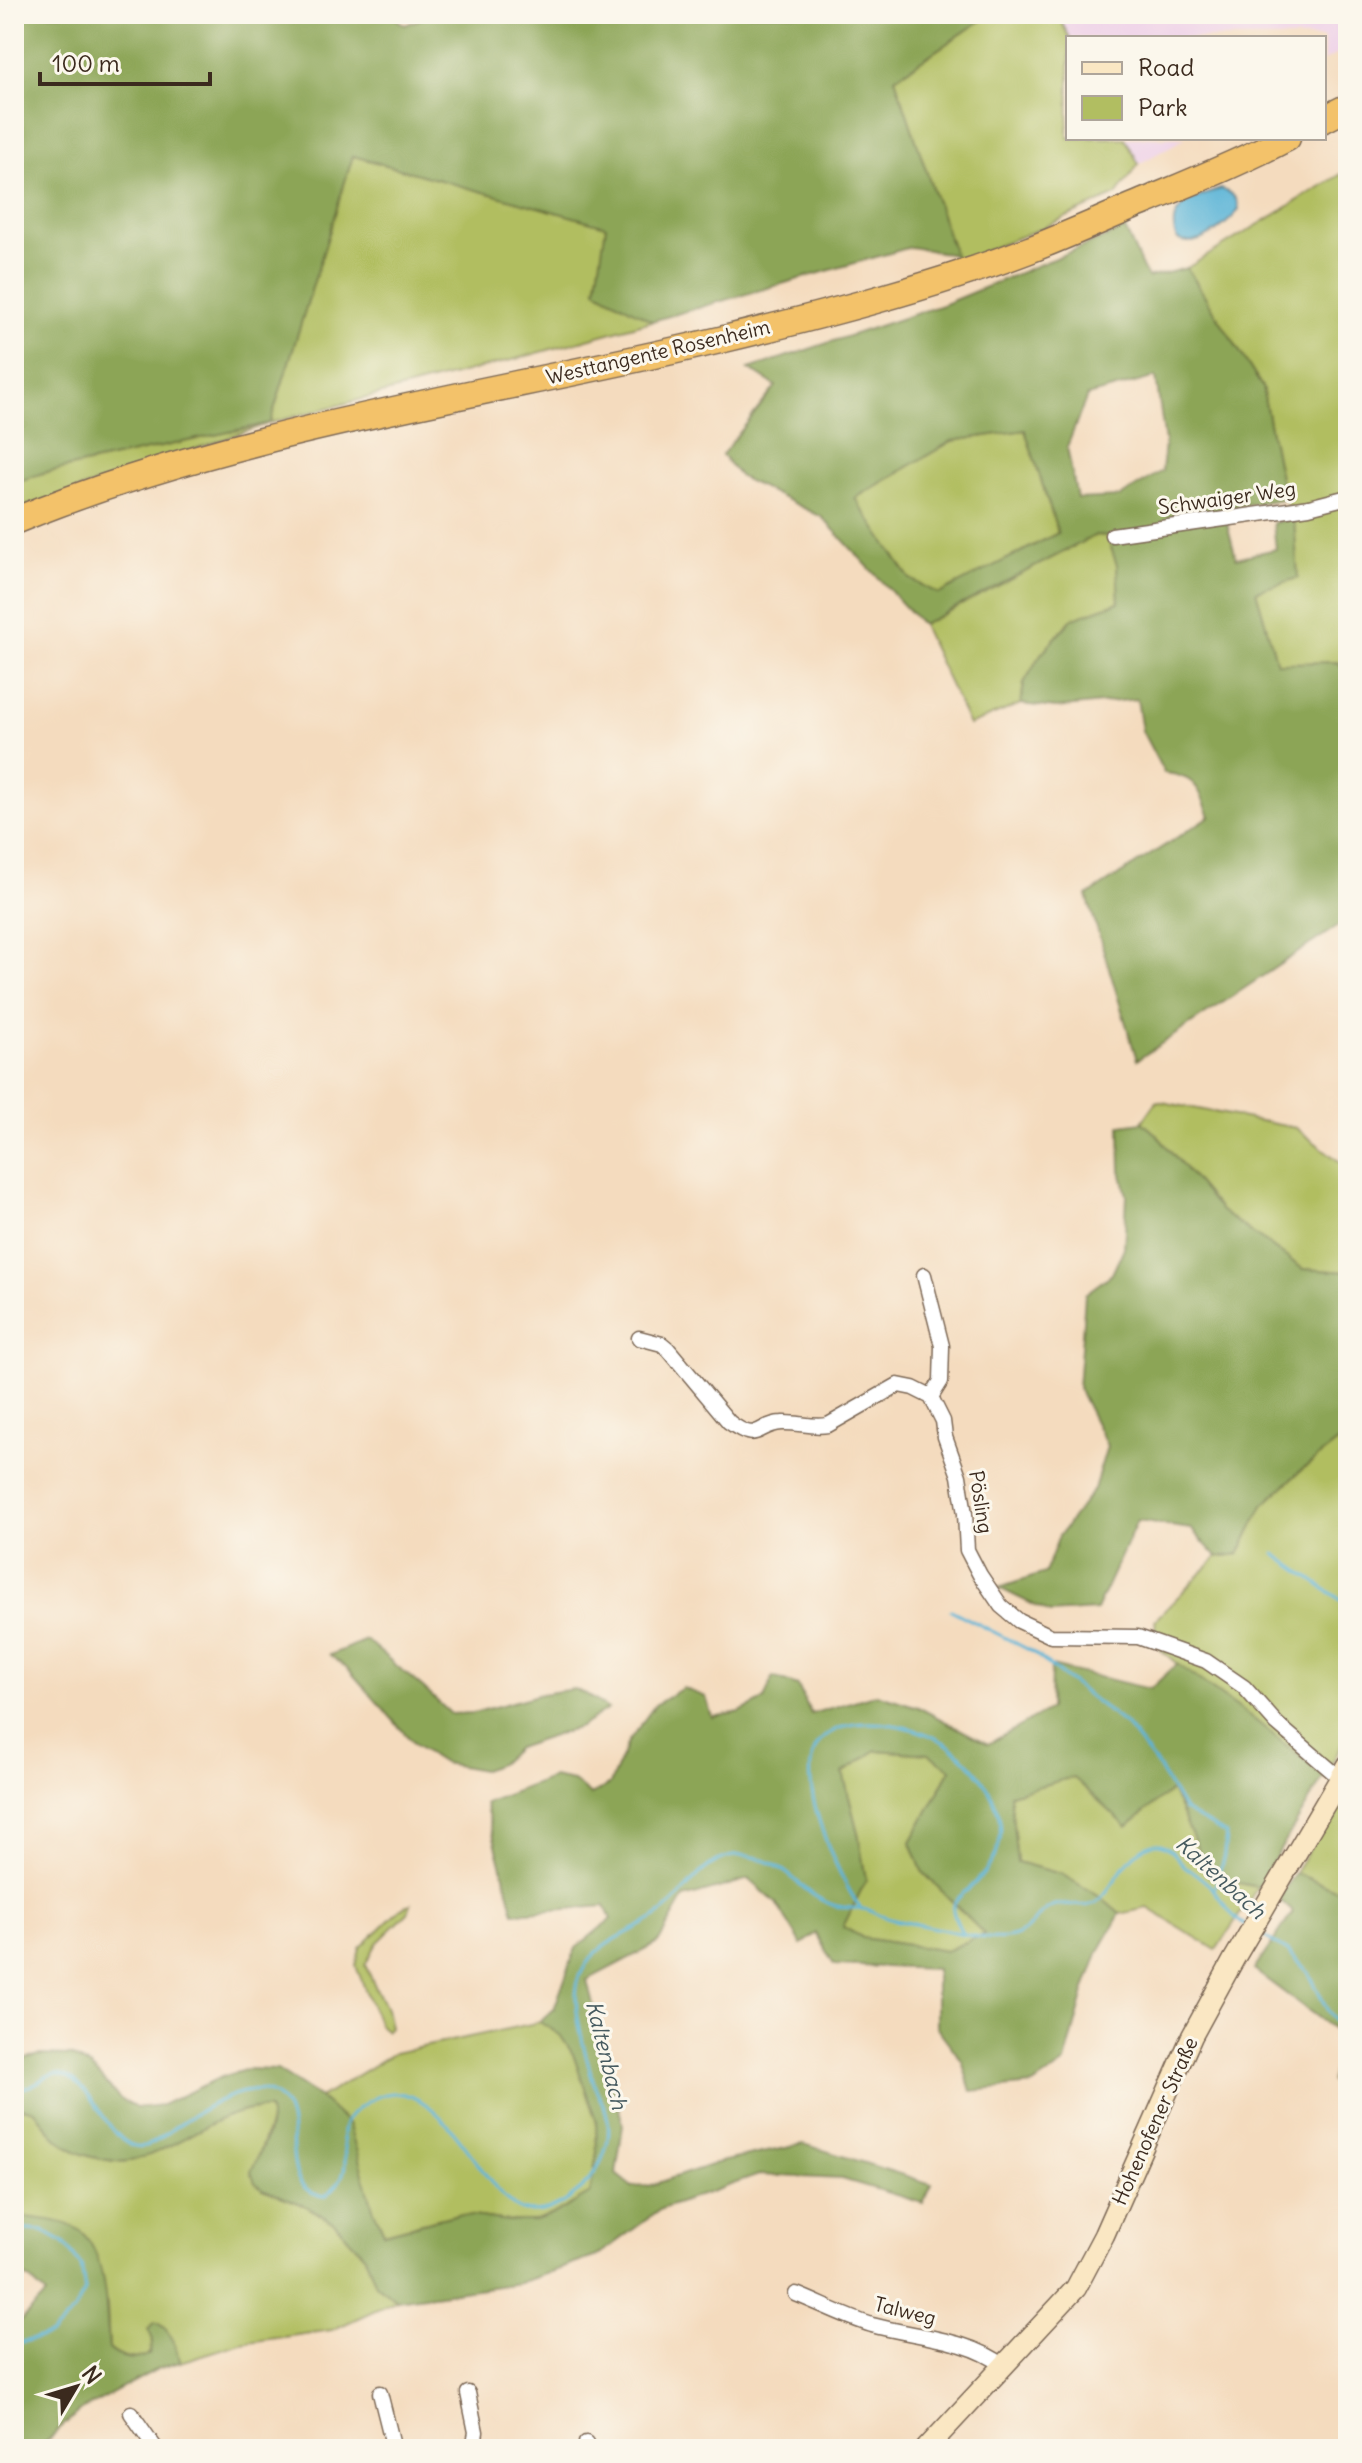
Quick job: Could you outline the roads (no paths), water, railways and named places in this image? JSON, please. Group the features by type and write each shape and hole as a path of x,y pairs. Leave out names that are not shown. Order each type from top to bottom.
{"highway":[{"name":"Westtangente Rosenheim","path":"14,521 142,474 246,445 450,397 719,340 853,306 1028,250 1250,157 1283,140"}],"main road":[{"name":"Hohenofener Straße","path":"926,2449 1076,2288 1104,2235 1192,2036 1344,1772"}],"street":[{"name":"Schwaiger Weg","path":"1112,535 1309,507 1348,497"},
{"path":"639,1338 662,1344 668,1349 729,1422 741,1431 754,1434 780,1422 818,1427 828,1425 898,1385 931,1397 941,1381 942,1346 924,1275"},
{"name":"Pösling","path":"931,1397 943,1421 945,1437 959,1476 967,1550 1001,1606 1019,1621 1051,1636 1138,1637 1206,1661 1244,1687 1277,1724 1344,1772"},
{"name":"Talweg","path":"796,2294 870,2324 962,2345 1004,2366"},
{"path":"380,2393 394,2449"},
{"path":"468,2393 476,2432 473,2449"},
{"path":"131,2413 156,2449"}],"water":[{"path":"1221,189 1234,196 1239,210 1211,235 1193,242 1177,239 1174,219 1184,205"}],"waterway":[{"path":"1341,1501 1348,1507"},
{"path":"1275,1554 1348,1605"},
{"path":"951,1610 1031,1651 1126,1725 1157,1765 1184,1810 1226,1834 1224,1855 1214,1890"},
{"name":"Kaltenbach","path":"861,1909 841,1875 822,1828 811,1780 812,1760 818,1744 829,1733 844,1726 862,1723 900,1726 935,1737 962,1757 986,1785 998,1814 1001,1826 994,1858 953,1906 962,1933"},
{"name":"Kaltenbach","path":"14,2090 55,2074 72,2079 83,2088 121,2139 132,2145 144,2146 224,2099 252,2091 265,2091 276,2096 286,2107 299,2181 309,2191 325,2196 336,2186 345,2165 343,2137 347,2120 371,2100 397,2093 418,2099 437,2113 502,2195 523,2211 537,2212 564,2202 579,2190 595,2171 606,2149 606,2112 590,2070 578,2016 576,1992 582,1970 605,1946 659,1915 705,1869 720,1860 741,1856 762,1859 784,1871 811,1894 837,1906 868,1910 899,1921 971,1936 998,1939 1022,1933 1052,1906 1094,1904 1133,1856 1141,1849 1160,1844 1168,1847 1186,1867 1207,1883 1246,1926"},
{"name":"Kaltenbach","path":"1260,1934 1288,1951 1309,1973 1328,2011 1348,2039"},
{"name":"Kaltenbach","path":"14,2229 43,2231 64,2243 81,2265 85,2291 74,2311 51,2335 14,2344"}]}
